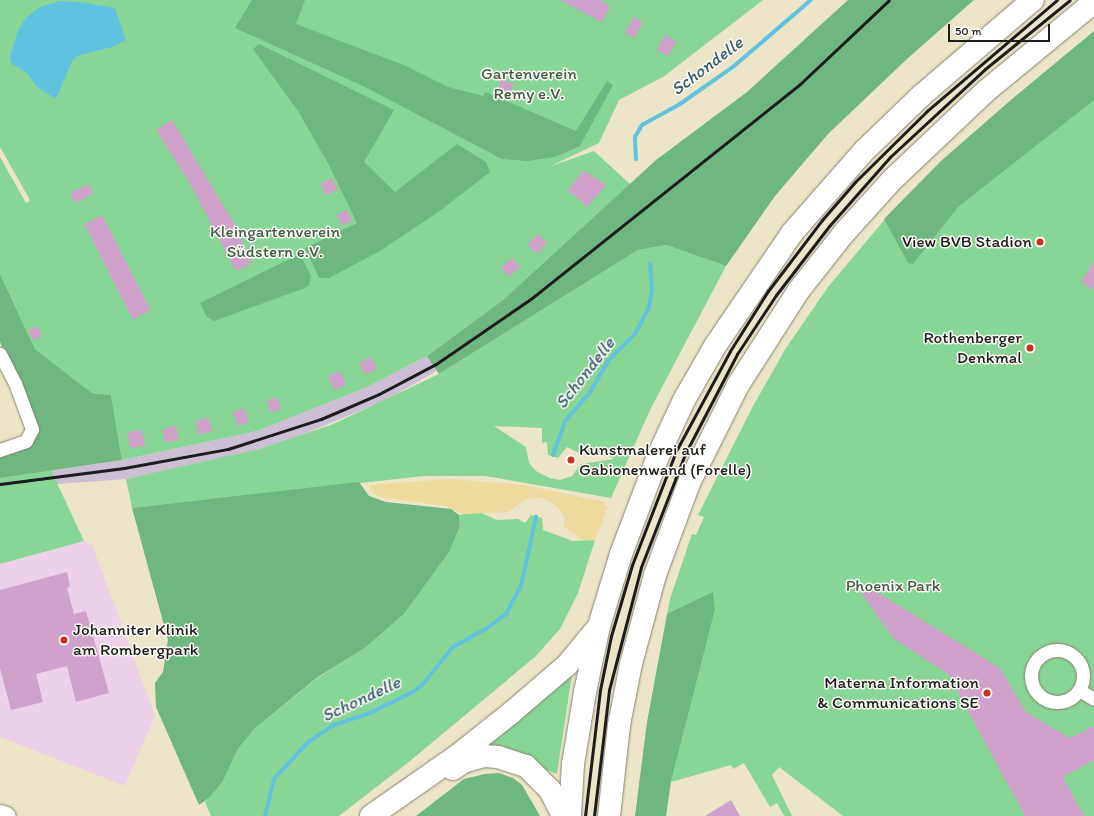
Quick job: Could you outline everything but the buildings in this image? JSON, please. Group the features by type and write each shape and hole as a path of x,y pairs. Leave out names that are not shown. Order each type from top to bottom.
{"highway":[{"path":"570,816 575,757 599,626 623,547 658,456 707,359 755,284 815,205 865,150 922,95 1033,0"},
{"path":"609,816 621,717 631,664 655,575 689,483 738,385 799,290 844,233 893,179 986,91 1094,2"},
{"path":"371,816 458,755 511,713 566,664 599,626"},
{"path":"394,816 463,762 484,756 510,760 536,774 550,790 563,816"}],"main road":[{"path":"0,814 6,816"}],"street":[{"path":"0,354 15,383 30,421 31,435 19,445 0,450"},
{"path":"1050,651 1071,654 1077,659 1083,674 1079,690 1074,695 1061,702 1047,700 1035,691 1032,684 1030,677 1034,663 1050,651"},
{"path":"1079,690 1094,699"}],"shaded area":[{"path":"494,318 454,361 386,400 290,440 231,457 126,479 17,487 0,478 122,460 257,431 365,388 427,356"},
{"name":"Johanniter Klinik am Rombergpark","path":"84,541 92,544 155,716 125,786 0,737 0,564"}],"green space":[{"name":"Kleingartenverein Südstern e.V.","path":"0,0 763,0 663,77 619,100 599,143 551,166 594,151 630,184 503,300 427,356 365,388 257,431 122,460 111,395 92,393 35,349 0,274 0,157 26,203 30,200 0,147"},
{"path":"252,0 305,0 296,24 406,66 448,87 483,96 485,92 576,131 607,81 613,85 580,146 555,157 528,161 502,159 365,87 235,28"},
{"path":"848,0 974,0 908,58 828,134 775,196 726,266 666,245 638,250 439,374 427,356 503,300 656,160 747,92"},
{"path":"1094,31 1094,100 958,207 913,264 908,263 884,219 941,161 1012,99"},
{"path":"259,44 394,110 364,162 395,192 457,144 486,162 490,172 437,213 380,251 329,278 319,278 305,248 357,223 328,163 298,111 253,49"},
{"name":"Phoenix Park","path":"1094,68 1094,816 843,816 779,767 772,775 792,816 784,816 777,803 770,807 744,763 733,769 731,765 671,782 701,663 667,614 670,599 692,534 696,535 704,517 698,515 753,406 786,348 828,287 886,218"},
{"path":"666,245 726,266 650,410 611,498 485,476 424,476 132,508 126,479 259,449 331,425 439,374 638,250","holes":["494,426 542,428 542,443 547,442 548,455 558,458 567,447 579,453 608,456 614,459 581,464 572,476 560,480 550,478 536,471 529,463 526,447"]},
{"path":"300,254 311,276 309,285 305,288 214,321 207,317 200,303"},
{"path":"0,274 35,349 92,393 111,395 122,460 0,478 0,456 28,446 37,431 0,342"},
{"path":"51,470 84,541 0,564 0,478"},
{"path":"359,482 369,496 386,502 451,509 459,515 460,526 450,551 404,614 365,648 318,677 254,729 238,749 223,781 209,798 199,805 156,707 155,683 163,672 168,640 132,508"},
{"path":"479,512 497,520 518,519 525,523 531,515 542,518 543,530 573,541 595,540 578,593 560,629 536,656 410,761 339,816 211,816 205,802 223,781 238,749 254,729 319,677 365,648 404,614 450,551 460,526 459,515"},
{"path":"713,592 715,609 671,782 666,816 635,816 647,722 667,614"},
{"path":"573,668 557,774 479,744"},
{"path":"499,773 513,778 522,785 540,816 416,816 464,779 485,774"}],"sand":[{"path":"450,479 523,485 606,502 605,506 608,507 595,540 583,540 563,526 565,520 558,507 541,497 527,499 508,512 463,514 445,506 379,497 370,490 369,485"}],"water":[{"path":"60,1 80,2 115,8 126,40 112,47 77,56 72,61 56,99 38,88 27,73 11,63 10,56 18,30 26,18 40,7"}],"waterway":[{"name":"Schondelle","path":"636,159 635,137 642,125 680,104 734,66 811,0"},
{"name":"Schondelle","path":"553,455 566,420 589,394 609,360 635,334 649,308 652,290 650,264"},
{"name":"Schondelle","path":"265,816 274,779 307,743 334,725 368,714 413,692 423,684 453,647 487,628 506,614 521,586 536,517"}],"railway":[{"path":"0,484 124,468 228,449 321,419 379,394 436,364 532,298 800,84 889,0"},
{"path":"585,816 600,690 611,636 632,565 676,451 730,351 768,291 822,220 855,182 927,111 1057,0"},
{"path":"594,816 609,690 641,567 685,454 737,354 776,295 830,225 890,157 985,69 1070,0"}],"place":[{"name":"View BVB Stadion","path":"1040,242"},
{"name":"Rothenberger Denkmal","path":"1030,348"},
{"name":"Kunstmalerei auf Gabionenwand (Forelle)","path":"571,460"},
{"name":"Johanniter Klinik am Rombergpark","path":"64,640"},
{"name":"Materna Information & Communications SE","path":"987,693"}],"park label":[{"name":"Gartenverein Remy e.V.","path":"529,84"}]}
